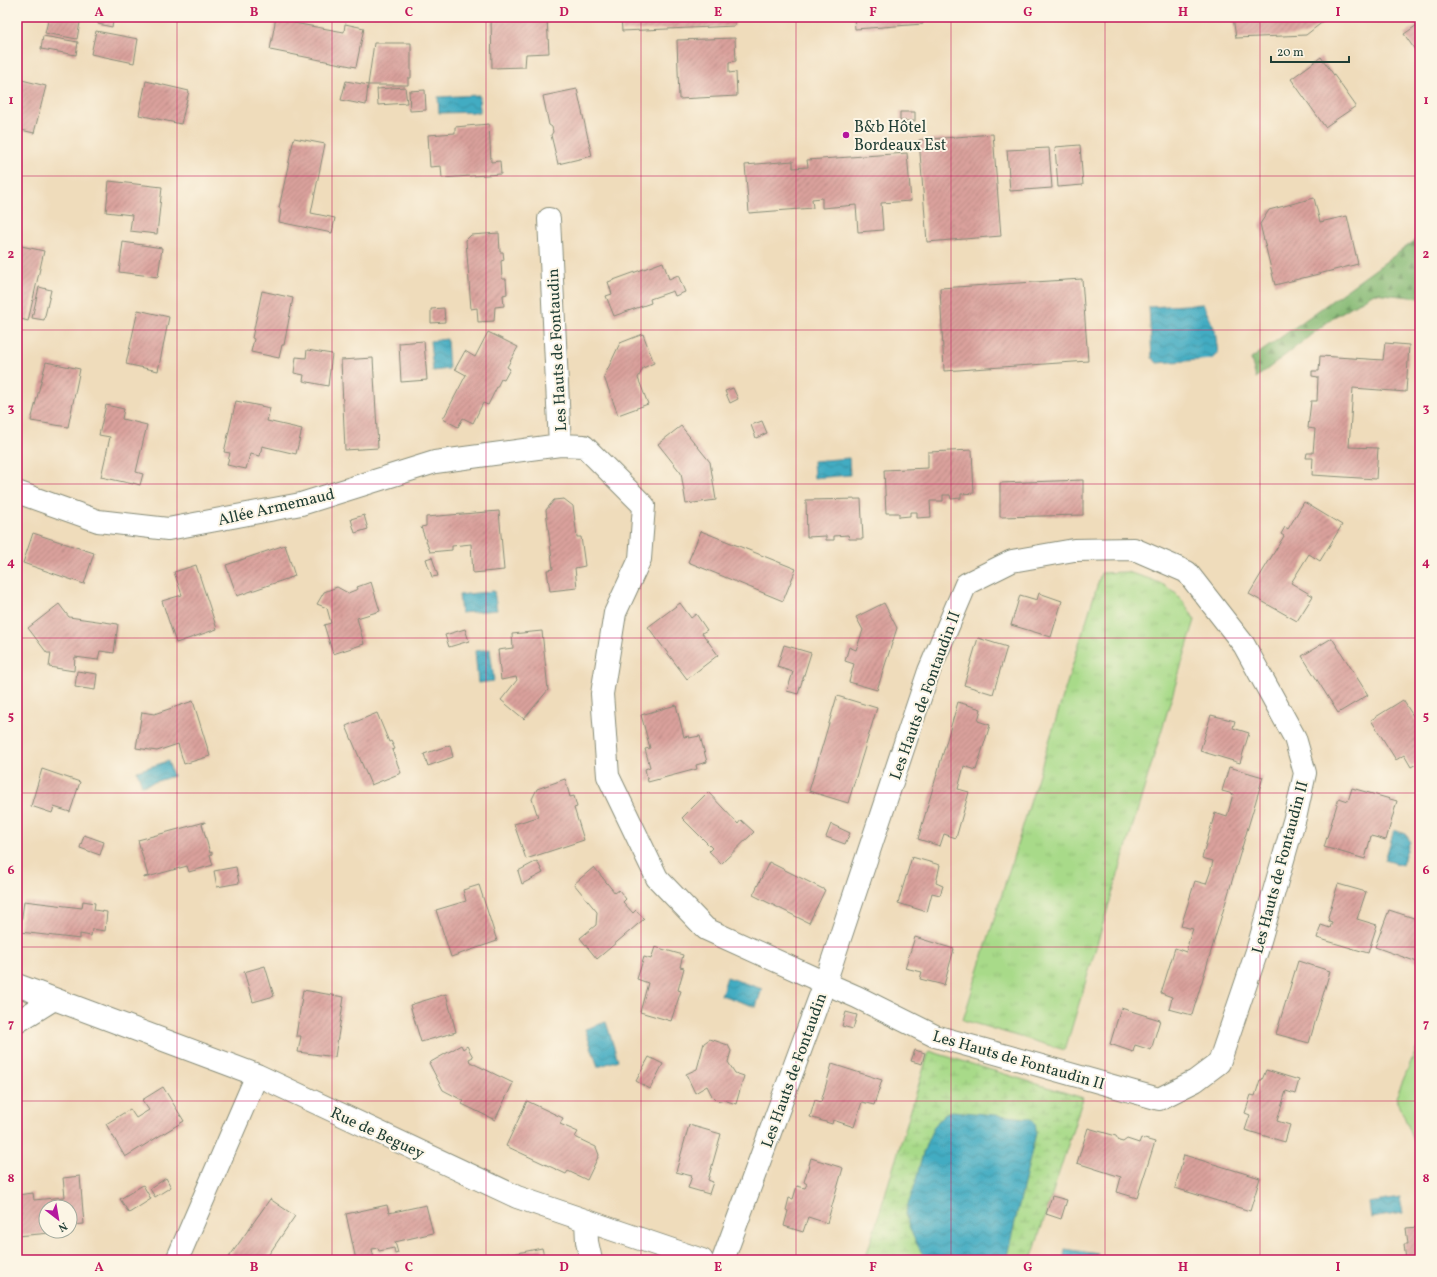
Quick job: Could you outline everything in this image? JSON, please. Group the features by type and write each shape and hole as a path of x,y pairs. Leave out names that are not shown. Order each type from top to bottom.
{"street":[{"name":"Les Hauts de Fontaudin","path":"550,219 560,445 584,446 644,506 640,559 615,613 602,694 608,776 657,878 706,929 825,983 723,1260"},
{"name":"Allée Armemaud","path":"17,492 98,521 168,529 301,504 435,462 560,445"},
{"name":"Les Hauts de Fontaudin II","path":"1134,549 1187,572 1244,645 1295,738 1305,773 1296,814 1256,951 1219,1063 1195,1081 1159,1099 935,1036 825,983 929,672 966,584 1012,561 1074,550 1134,549"},
{"name":"Rue de Beguey","path":"17,985 258,1075 518,1197 702,1260"},
{"path":"17,1022 54,999"},
{"path":"177,1260 258,1075"},
{"path":"586,1221 587,1242 591,1260"}],"green space":[{"path":"1420,237 1420,298 1374,293 1334,317 1256,378 1251,359"},
{"path":"1126,572 1154,581 1170,589 1181,599 1195,620 1065,1050 963,1020 1101,573"},
{"path":"1420,1040 1420,1155 1396,1097"},
{"path":"929,1051 1083,1098 1031,1260 865,1260"}],"water":[{"path":"479,95 480,112 439,113 438,97"},
{"path":"1203,304 1215,330 1218,354 1213,359 1157,363 1152,358 1149,307"},
{"path":"447,339 449,369 433,371 430,341"},
{"path":"849,458 850,475 814,478 813,461"},
{"path":"494,591 497,610 461,613 459,595"},
{"path":"490,649 494,681 478,683 475,651"},
{"path":"168,761 173,776 142,786 137,771"},
{"path":"1394,830 1406,834 1410,841 1402,865 1385,860"},
{"path":"727,977 762,989 756,1007 721,995"},
{"path":"606,1022 618,1060 598,1067 585,1029"},
{"path":"952,1111 1028,1118 1033,1120 1035,1123 1036,1133 1006,1260 927,1260 917,1245 911,1232 906,1215 907,1208 926,1144 937,1123 944,1115"},
{"path":"1400,1198 1403,1213 1371,1218 1369,1203"},
{"path":"1065,1249 1098,1254 1097,1260 1063,1260"}],"building":[{"path":"49,17 81,17 77,39 45,33"},
{"path":"99,17 114,17 112,27 98,24"},
{"path":"276,17 296,17 294,23 344,32 345,24 364,28 356,67 270,50"},
{"path":"495,17 495,21 547,19 549,53 526,54 525,67 492,68 491,18"},
{"path":"621,17 735,17 735,26 622,31"},
{"path":"854,17 922,17 923,24 855,29"},
{"path":"1233,17 1329,17 1306,35 1236,38"},
{"path":"1420,23 1420,57 1404,34"},
{"path":"96,31 138,39 134,63 91,54"},
{"path":"43,36 78,42 76,55 41,49"},
{"path":"735,38 736,61 729,62 729,73 736,72 737,96 679,99 677,40"},
{"path":"374,43 411,43 411,78 408,78 408,85 368,85"},
{"path":"1321,57 1356,106 1325,127 1291,79"},
{"path":"18,79 46,86 34,133 17,129"},
{"path":"146,81 189,91 181,124 139,115"},
{"path":"346,81 368,85 366,105 341,100"},
{"path":"405,87 407,103 378,105 377,89"},
{"path":"577,89 592,156 558,164 551,135 553,132 552,127 549,125 543,96"},
{"path":"425,90 426,110 410,111 409,91"},
{"path":"900,112 915,112 915,121 900,121"},
{"path":"489,124 491,162 500,161 501,174 442,178 441,166 430,167 428,135 455,133 455,127"},
{"path":"993,134 1001,236 927,242 919,140"},
{"path":"294,138 325,144 311,213 335,218 332,233 279,222 281,209 279,208"},
{"path":"1080,145 1083,185 1058,187 1055,147"},
{"path":"1049,148 1052,188 1010,191 1007,150"},
{"path":"907,153 911,201 881,203 883,230 858,232 856,205 822,208 822,198 812,199 813,208 749,213 745,165 793,161 793,168 808,167 807,160"},
{"path":"109,181 162,187 157,234 130,231 132,215 106,212"},
{"path":"1314,198 1320,222 1347,216 1358,264 1275,285 1260,224 1269,210"},
{"path":"499,233 500,252 503,252 504,260 501,261 502,279 506,279 507,294 503,295 504,306 495,307 494,321 478,322 477,308 471,309 466,240 471,235"},
{"path":"123,242 162,248 158,277 119,272"},
{"path":"17,245 44,251 28,321 17,318"},
{"path":"663,262 669,279 678,275 685,292 675,296 673,291 650,299 651,303 614,316 606,296 612,294 608,282"},
{"path":"1082,279 1088,361 944,371 940,288"},
{"path":"39,287 51,290 44,320 32,318"},
{"path":"262,291 293,298 284,345 282,345 279,358 251,352 254,339 252,338"},
{"path":"444,308 445,322 431,323 431,309"},
{"path":"138,310 169,317 158,371 126,364"},
{"path":"17,324 21,325 19,335 17,335"},
{"path":"488,332 518,347 507,367 510,369 504,380 501,379 488,405 483,403 473,423 463,418 458,427 443,419 466,375 455,369 465,351 475,357"},
{"path":"643,334 654,363 643,368 638,378 648,404 618,415 604,377 620,343"},
{"path":"424,341 427,380 401,382 399,343"},
{"path":"1385,343 1409,345 1406,392 1353,388 1349,447 1378,448 1376,479 1312,475 1313,458 1306,458 1307,453 1313,453 1315,429 1308,428 1311,401 1317,401 1318,377 1312,376 1312,371 1319,371 1320,356 1383,360"},
{"path":"307,350 332,354 328,386 303,381 304,375 294,373 296,357 306,358"},
{"path":"373,358 378,448 345,450 341,360"},
{"path":"46,362 80,369 68,427 31,421"},
{"path":"733,388 738,399 730,403 725,391"},
{"path":"236,401 270,408 267,421 302,429 296,454 262,446 260,456 250,454 246,469 227,465 230,453 224,452"},
{"path":"106,405 124,409 122,419 147,425 136,472 143,474 140,485 101,477 110,437 99,435"},
{"path":"762,421 767,433 756,438 751,425"},
{"path":"681,426 710,462 716,500 686,504 681,473 658,444"},
{"path":"972,450 974,493 961,494 961,498 951,499 950,495 943,495 943,501 930,501 931,517 917,518 917,512 910,512 910,516 899,517 899,513 886,513 884,470 928,468 928,452"},
{"path":"1083,480 1083,515 1000,517 1000,483"},
{"path":"564,499 573,506 577,537 581,537 585,566 575,568 577,588 550,591 547,570 553,569 546,510 554,500"},
{"path":"861,499 863,539 849,539 848,535 834,536 834,540 826,540 826,536 807,537 806,500"},
{"path":"1304,502 1342,525 1320,561 1309,554 1291,583 1313,596 1297,621 1249,594 1284,536 1281,534 1285,527 1288,529"},
{"path":"499,511 504,570 473,573 471,544 452,546 452,550 430,552 421,527 426,526 426,517"},
{"path":"364,515 368,529 355,533 351,519"},
{"path":"701,531 796,569 783,601 688,562"},
{"path":"33,533 94,553 84,584 23,563"},
{"path":"285,545 295,576 237,596 226,565"},
{"path":"432,557 438,576 432,577 426,559"},
{"path":"196,565 217,629 176,643 162,601 182,595 174,572"},
{"path":"371,582 380,611 357,618 364,644 333,654 324,625 331,623 327,608 317,604 324,592 337,587 348,593 358,589 357,587"},
{"path":"1039,593 1062,601 1051,637 1011,625 1020,595 1037,600"},
{"path":"680,603 691,618 696,614 707,630 702,633 718,655 687,679 648,627"},
{"path":"884,603 897,628 877,690 849,682 854,664 845,661 849,647 856,650 863,630 856,617"},
{"path":"59,604 69,617 118,624 114,653 100,651 98,660 75,657 74,671 49,667 51,653 47,653 28,628"},
{"path":"465,629 469,641 449,647 445,635"},
{"path":"542,631 548,690 524,719 501,700 517,680 516,677 501,680 498,650 513,648 512,634"},
{"path":"978,638 1007,647 993,694 964,685"},
{"path":"1332,638 1368,695 1338,713 1302,656"},
{"path":"784,645 811,653 798,694 787,691 793,672 777,667"},
{"path":"77,671 97,674 95,690 75,687"},
{"path":"837,696 877,708 848,803 809,791"},
{"path":"1403,700 1420,727 1420,762 1411,767 1404,755 1396,760 1371,720"},
{"path":"193,701 210,756 184,764 178,744 157,751 136,748 142,712 154,714"},
{"path":"958,702 981,709 978,721 990,725 976,770 964,766 958,789 969,792 956,838 944,834 940,846 918,839"},
{"path":"676,705 684,737 689,736 689,738 700,736 707,762 696,765 697,769 648,782 645,769 650,767 645,749 650,748 641,715"},
{"path":"377,713 389,742 391,741 395,749 392,750 401,773 371,785 346,726"},
{"path":"1211,715 1235,721 1233,728 1249,733 1240,763 1200,751"},
{"path":"450,745 453,757 428,766 424,754"},
{"path":"1229,767 1263,777 1192,1015 1169,1009 1172,997 1161,993 1175,948 1186,952 1193,929 1181,926 1195,881 1206,884 1210,873 1213,861 1202,858 1215,813 1227,817 1233,794 1222,791"},
{"path":"42,769 80,782 70,812 54,807 52,813 31,806"},
{"path":"565,779 570,797 574,796 577,807 574,808 584,840 526,859 514,824 538,817 532,799 537,789"},
{"path":"1352,788 1397,801 1386,840 1371,836 1365,859 1324,847 1339,798 1348,801"},
{"path":"708,792 738,824 741,820 754,832 721,864 709,851 712,848 682,818"},
{"path":"205,822 202,824 210,853 212,852 210,855 213,865 189,872 187,866 144,878 148,876 138,840"},
{"path":"831,824 850,833 845,844 826,837"},
{"path":"84,835 104,842 100,855 80,848"},
{"path":"912,857 940,865 936,883 943,886 940,895 932,893 927,912 898,903"},
{"path":"537,861 543,873 522,884 518,871"},
{"path":"769,862 825,890 809,923 753,895"},
{"path":"236,867 239,883 217,887 214,871"},
{"path":"594,867 615,893 619,890 626,899 623,902 633,913 636,910 644,919 597,959 580,938 596,925 597,912 574,884"},
{"path":"1338,884 1366,892 1357,919 1377,925 1368,953 1317,938 1321,925 1330,928 1332,922 1329,921 1328,917"},
{"path":"479,885 497,941 451,957 436,910 466,901 463,890"},
{"path":"24,901 82,908 83,901 95,903 94,910 107,912 105,931 92,929 91,936 80,934 80,939 20,932"},
{"path":"1389,910 1420,920 1420,963 1375,947"},
{"path":"915,937 954,949 944,985 920,979 922,972 905,968"},
{"path":"655,947 683,955 680,967 684,968 678,990 681,991 671,1021 640,1012 648,983 637,979 644,957 651,959"},
{"path":"1298,961 1330,971 1309,1043 1276,1034"},
{"path":"265,966 274,996 253,1002 244,972"},
{"path":"303,990 344,997 335,1057 298,1052 301,1036 296,1036"},
{"path":"446,994 456,1032 421,1042 410,1005"},
{"path":"1121,1008 1160,1020 1151,1050 1135,1045 1133,1052 1110,1044"},
{"path":"846,1012 857,1015 853,1029 842,1026"},
{"path":"710,1039 728,1045 731,1051 728,1062 735,1073 744,1076 736,1104 724,1100 716,1100 712,1096 707,1086 695,1093 686,1074 697,1069 704,1043"},
{"path":"461,1045 463,1049 467,1046 473,1057 469,1059 470,1062 513,1083 495,1120 462,1104 464,1101 443,1090 429,1063"},
{"path":"915,1050 925,1053 922,1064 911,1061"},
{"path":"649,1057 663,1064 650,1089 636,1081"},
{"path":"832,1064 882,1080 874,1105 862,1102 854,1127 833,1120 832,1124 810,1117 815,1100 821,1102"},
{"path":"1266,1070 1299,1080 1295,1094 1286,1091 1277,1121 1290,1125 1285,1142 1245,1130 1250,1115 1245,1113 1251,1095 1255,1096 1260,1080 1262,1080"},
{"path":"163,1087 184,1121 125,1157 106,1124 130,1109 136,1118 149,1110 142,1100"},
{"path":"527,1101 563,1118 560,1124 578,1132 575,1137 596,1147 599,1155 587,1180 568,1171 566,1174 506,1146"},
{"path":"689,1125 721,1134 708,1180 713,1182 709,1194 688,1188 692,1176 676,1172"},
{"path":"1088,1128 1116,1136 1119,1141 1123,1142 1127,1139 1139,1143 1141,1138 1155,1142 1137,1198 1117,1192 1121,1177 1077,1163"},
{"path":"1184,1155 1260,1178 1250,1211 1175,1188"},
{"path":"811,1158 843,1168 827,1223 808,1217 803,1232 784,1226 788,1211 786,1210 789,1198 793,1199 797,1186 805,1188 807,1184 804,1182"},
{"path":"80,1176 84,1224 78,1224 78,1199 44,1199 65,1197 63,1178"},
{"path":"166,1178 171,1187 155,1197 150,1189"},
{"path":"143,1185 151,1199 129,1213 120,1199"},
{"path":"33,1193 34,1200 38,1200 38,1234 17,1236 17,1195"},
{"path":"1052,1196 1067,1200 1061,1219 1046,1214"},
{"path":"270,1199 295,1216 265,1260 227,1260"},
{"path":"387,1205 389,1213 426,1205 433,1233 395,1242 398,1253 395,1254 394,1248 379,1251 378,1248 372,1249 374,1259 356,1260 346,1214"},
{"path":"1420,1227 1420,1260 1406,1260 1404,1244 1408,1244 1406,1228"},
{"path":"542,1248 545,1260 498,1260 498,1257"}],"place":[{"name":"B&b Hôtel Bordeaux Est","path":"846,135"}]}
